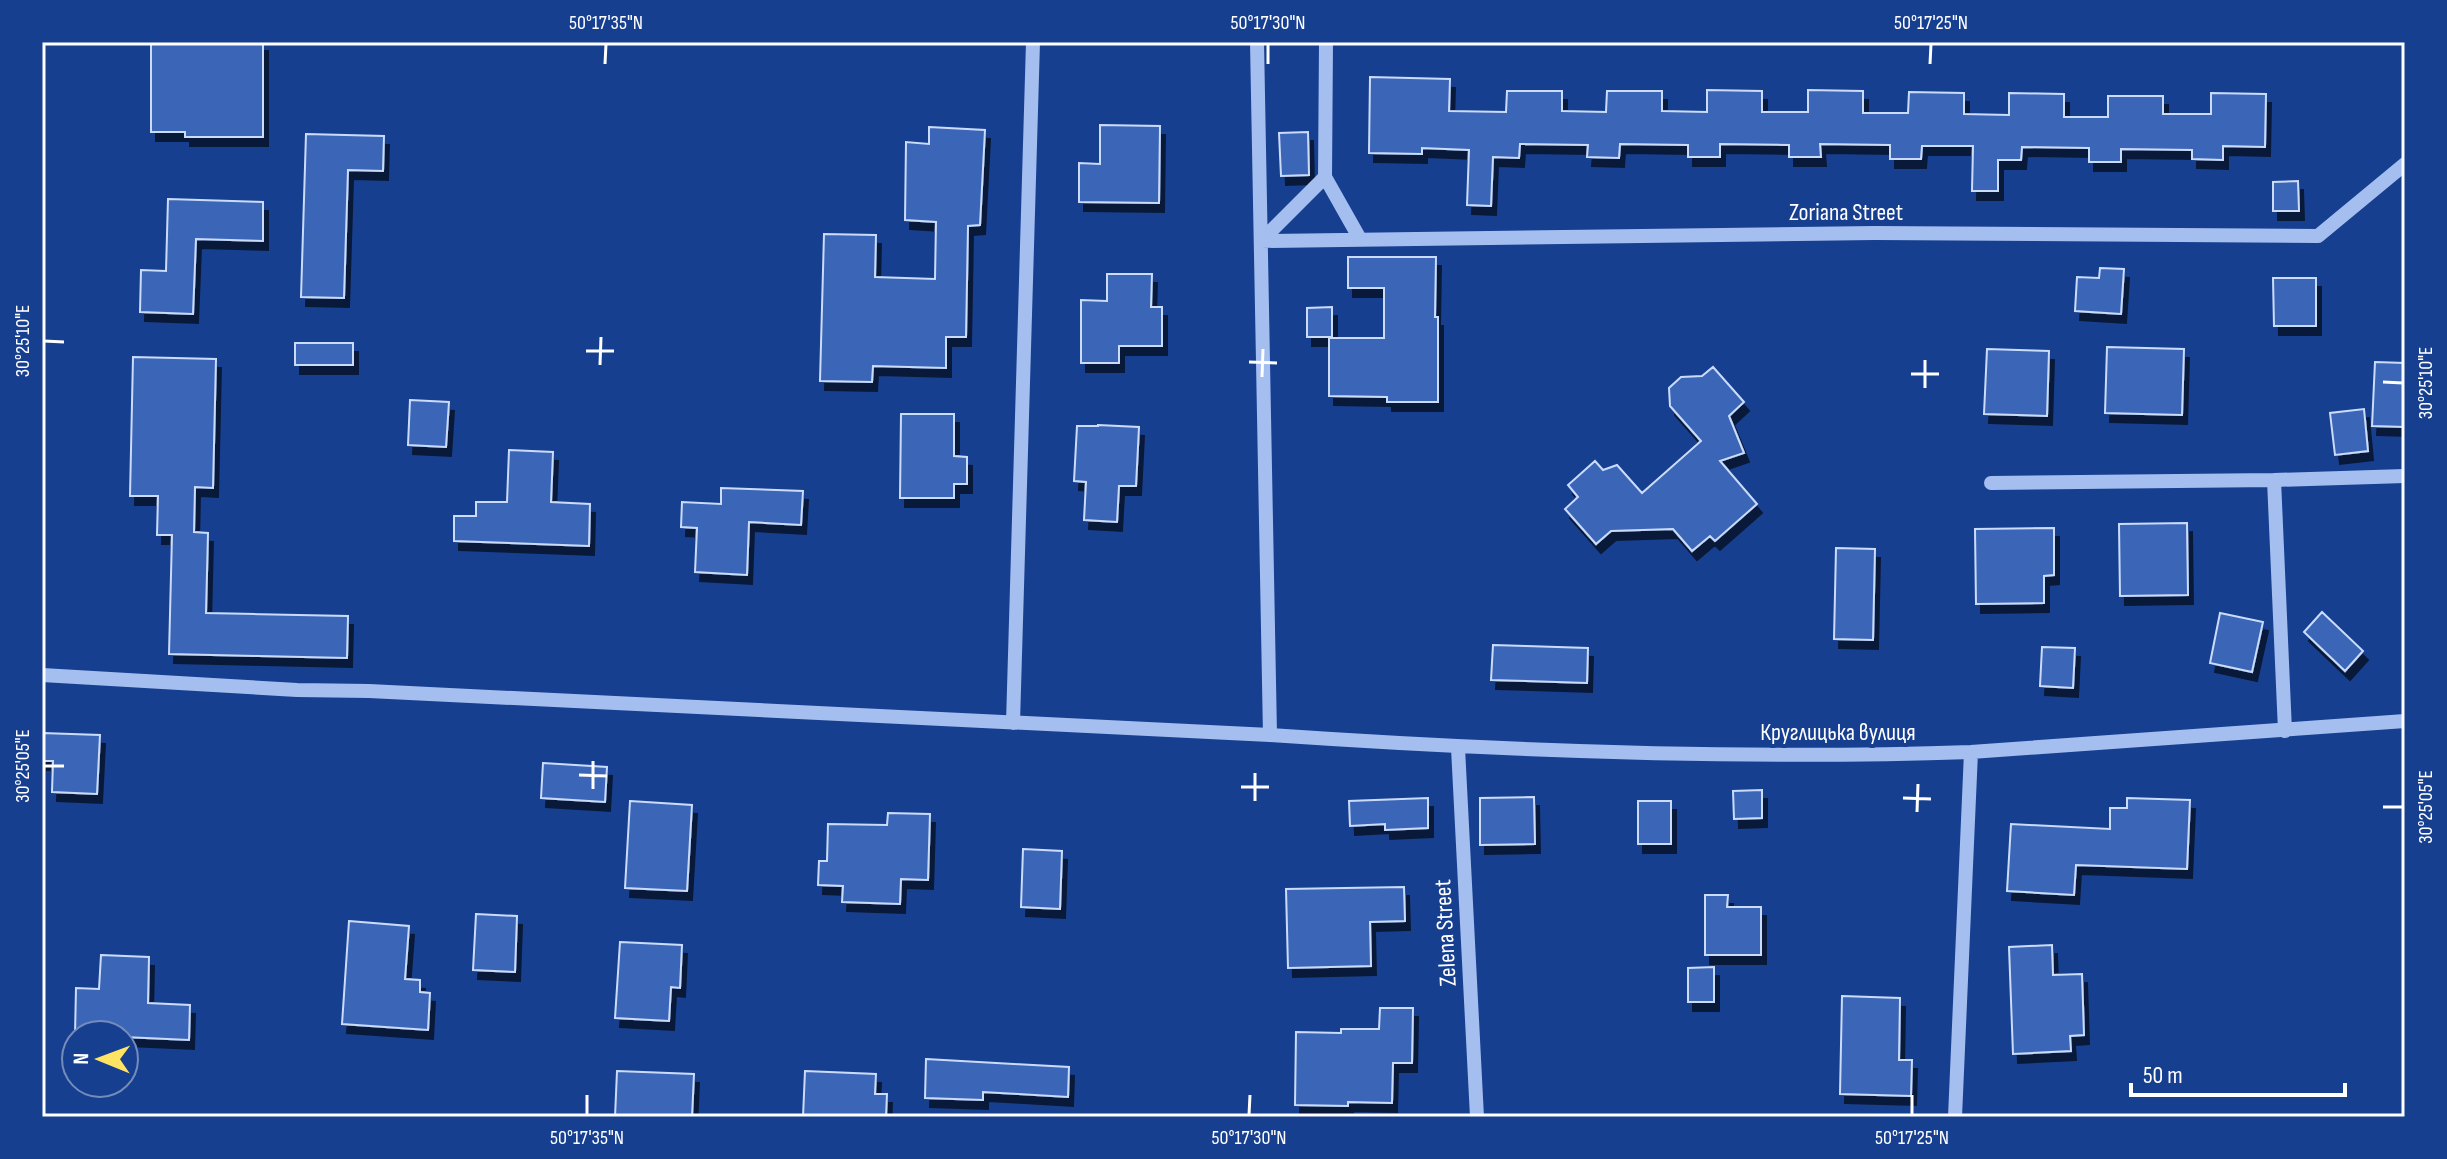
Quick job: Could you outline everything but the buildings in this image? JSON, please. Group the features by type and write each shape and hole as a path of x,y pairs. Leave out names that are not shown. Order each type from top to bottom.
{"street":[{"path":"1013,723 1033,42"},
{"path":"1257,42 1270,735"},
{"path":"1326,42 1325,177 1360,239"},
{"name":"Zoriana Street","path":"1261,241 1875,233 2318,236 2405,164"},
{"path":"1261,241 1325,177"},
{"path":"1991,483 2405,476"},
{"path":"2274,480 2285,731"},
{"name":"Круглицька вулиця","path":"42,675 297,690 1270,735 1458,748 1708,755 1971,752 2405,721"},
{"name":"Zelena Street","path":"1458,748 1477,1117"},
{"path":"1955,1117 1971,752"}]}
